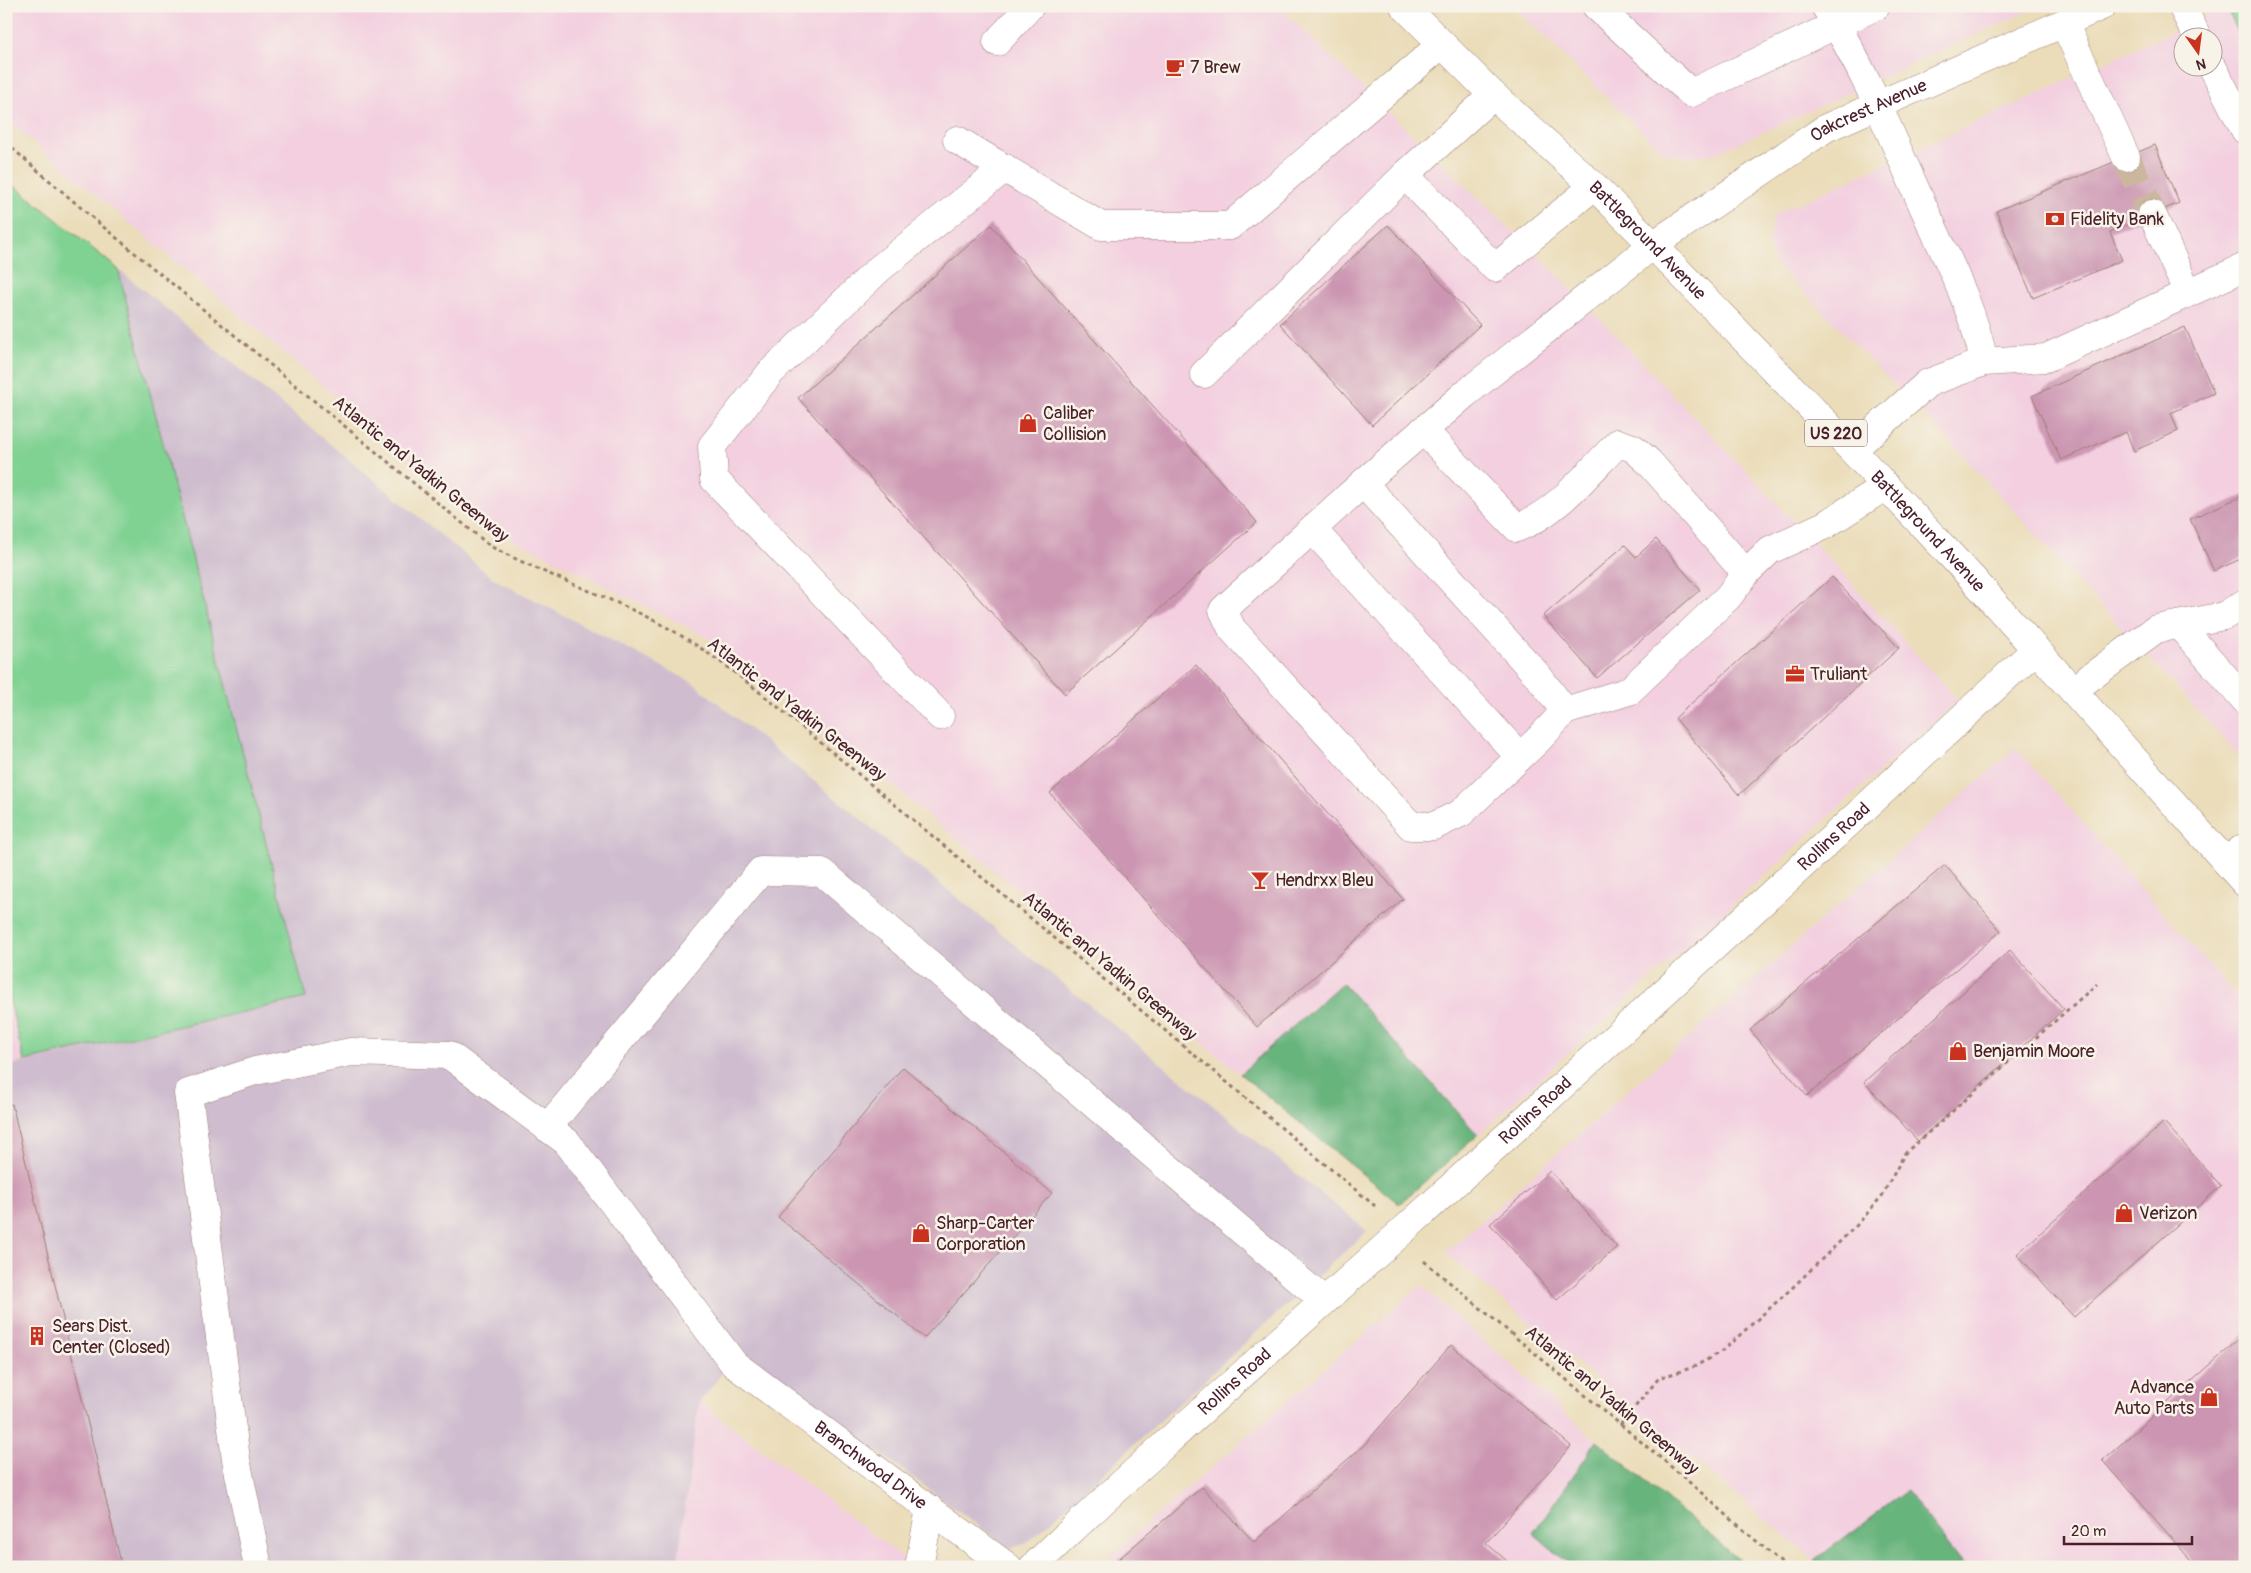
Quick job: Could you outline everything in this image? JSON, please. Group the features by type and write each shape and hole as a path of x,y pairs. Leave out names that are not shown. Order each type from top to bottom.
{"street":[{"path":"997,42 1030,6"},
{"name":"Battleground Avenue","path":"1404,6 1494,95 1594,186 1852,450 1973,580 2035,650 2235,854 2245,883"},
{"path":"1596,6 1691,93 1831,16 1876,6"},
{"name":"Oakcrest Avenue","path":"1520,757 1461,813 1434,826 1411,826 1232,630 1223,610 1464,394 1653,245 1826,128 2102,6"},
{"path":"2182,6 2193,28"},
{"path":"1831,16 1878,105 1966,302 1979,336 1984,362"},
{"path":"2064,23 2126,157"},
{"path":"957,140 1101,226 1230,226 1442,44"},
{"path":"2218,78 2245,130"},
{"path":"1204,374 1405,176 1494,95"},
{"path":"940,716 714,479 712,446 771,372 879,269 1005,168"},
{"path":"1405,176 1494,268 1594,186"},
{"path":"2152,214 2188,293"},
{"path":"1852,450 1928,383 1984,362 2046,358 2245,267"},
{"path":"1423,430 1517,528 1534,522 1557,503 1618,443 1633,448 1649,462 1736,562 1747,572"},
{"path":"1363,483 1539,677 1565,711"},
{"path":"1312,529 1520,757 1565,711 1629,691 1728,597 1747,572 1770,550 1825,525 1886,486"},
{"path":"2073,690 2156,629 2224,616 2245,603"},
{"path":"2179,625 2245,700"},
{"name":"Rollins Road","path":"1033,1567 1116,1487 1668,989 2035,650"},
{"path":"547,1128 760,871 822,872 1323,1300"},
{"name":"Branchwood Drive","path":"258,1567 236,1459 188,1093 255,1071 351,1052 449,1055 567,1142 734,1364 1008,1567"},
{"path":"919,1567 930,1510"}],"path":[{"name":"Atlantic and Yadkin Greenway","path":"6,143 490,546 526,565 633,610 680,635 733,671 1251,1101 1379,1210"},
{"path":"1620,1425 1659,1378 1694,1367 1722,1351 1791,1289 1857,1225 1882,1196 1905,1153 2097,984"},
{"name":"Atlantic and Yadkin Greenway","path":"1419,1256 1786,1567"}],"shaded area":[{"path":"6,6 1278,6 1557,274 1825,554 1958,700 1478,1135 1342,983 1240,1074 724,646 495,530 6,119"},
{"path":"1513,6 2039,6 1717,153 1687,157 1663,152"},
{"path":"2227,7 2245,48 2245,762 1944,435 1775,263 1768,242 1774,215 2174,31 2174,78 2224,78 2224,28 2181,28"},
{"path":"118,269 494,579 692,682 1367,1231 1026,1544 1009,1548 740,1350 699,1403 677,1567 6,1567 6,1066 306,998"},
{"path":"2016,748 2245,1005 2245,1567 1966,1567 1906,1491 1815,1560 1445,1253"},
{"path":"6,985 24,1061 6,1066"},
{"path":"1421,1285 1597,1441 1533,1533 1573,1567 1097,1567"},
{"path":"699,1402 915,1567 677,1567"}],"green space":[{"path":"2245,6 2245,48 2227,7"},
{"path":"6,179 118,269 306,998 24,1061 6,985"},
{"path":"1342,983 1478,1135 1399,1204 1240,1074"},
{"path":"1597,1441 1748,1567 1573,1567 1533,1533"},
{"path":"1906,1491 1966,1567 1822,1567 1815,1560"}],"building":[{"path":"2155,145 2179,203 2110,232 2122,260 2033,298 1996,211"},
{"path":"991,225 1257,522 1065,694 798,398"},
{"path":"1388,225 1480,325 1372,425 1280,324"},
{"path":"2185,327 2214,393 2171,413 2178,431 2134,451 2126,432 2061,460 2032,396"},
{"path":"2245,495 2245,557 2214,571 2190,519"},
{"path":"1656,539 1700,590 1597,678 1543,616 1625,545 1636,557"},
{"path":"1832,577 1899,648 1739,795 1675,718"},
{"path":"1196,665 1403,899 1257,1027 1050,793"},
{"path":"1945,865 2001,931 1807,1096 1750,1030"},
{"path":"2010,950 2064,1009 1918,1141 1864,1082"},
{"path":"903,1067 1052,1193 924,1338 778,1217"},
{"name":"Sears Dist. Center (Closed)","path":"12,1104 122,1567 6,1567 6,1106"},
{"path":"2164,1122 2221,1186 2074,1317 2017,1254"},
{"path":"1550,1171 1617,1247 1557,1300 1490,1224"},
{"name":"Advance Auto Parts","path":"2245,1334 2245,1567 2197,1567 2103,1460"},
{"path":"1451,1345 1571,1446 1486,1543 1514,1567 1118,1567 1114,1563 1202,1487 1254,1542 1364,1445"}],"tunnel":[{"path":"2126,157 2152,214"}],"place":[{"name":"7 Brew","path":"1175,67"},
{"name":"Fidelity Bank","path":"2055,219"},
{"name":"Caliber Collision","path":"1028,423"},
{"name":"Truliant","path":"1795,674"},
{"name":"Hendrxx Bleu","path":"1260,880"},
{"name":"Benjamin Moore","path":"1958,1051"},
{"name":"Verizon","path":"2124,1213"},
{"name":"Sharp-Carter Corporation","path":"921,1233"},
{"name":"Sears Dist. Center (Closed)","path":"37,1336"},
{"name":"Advance Auto Parts","path":"2209,1397"}]}
